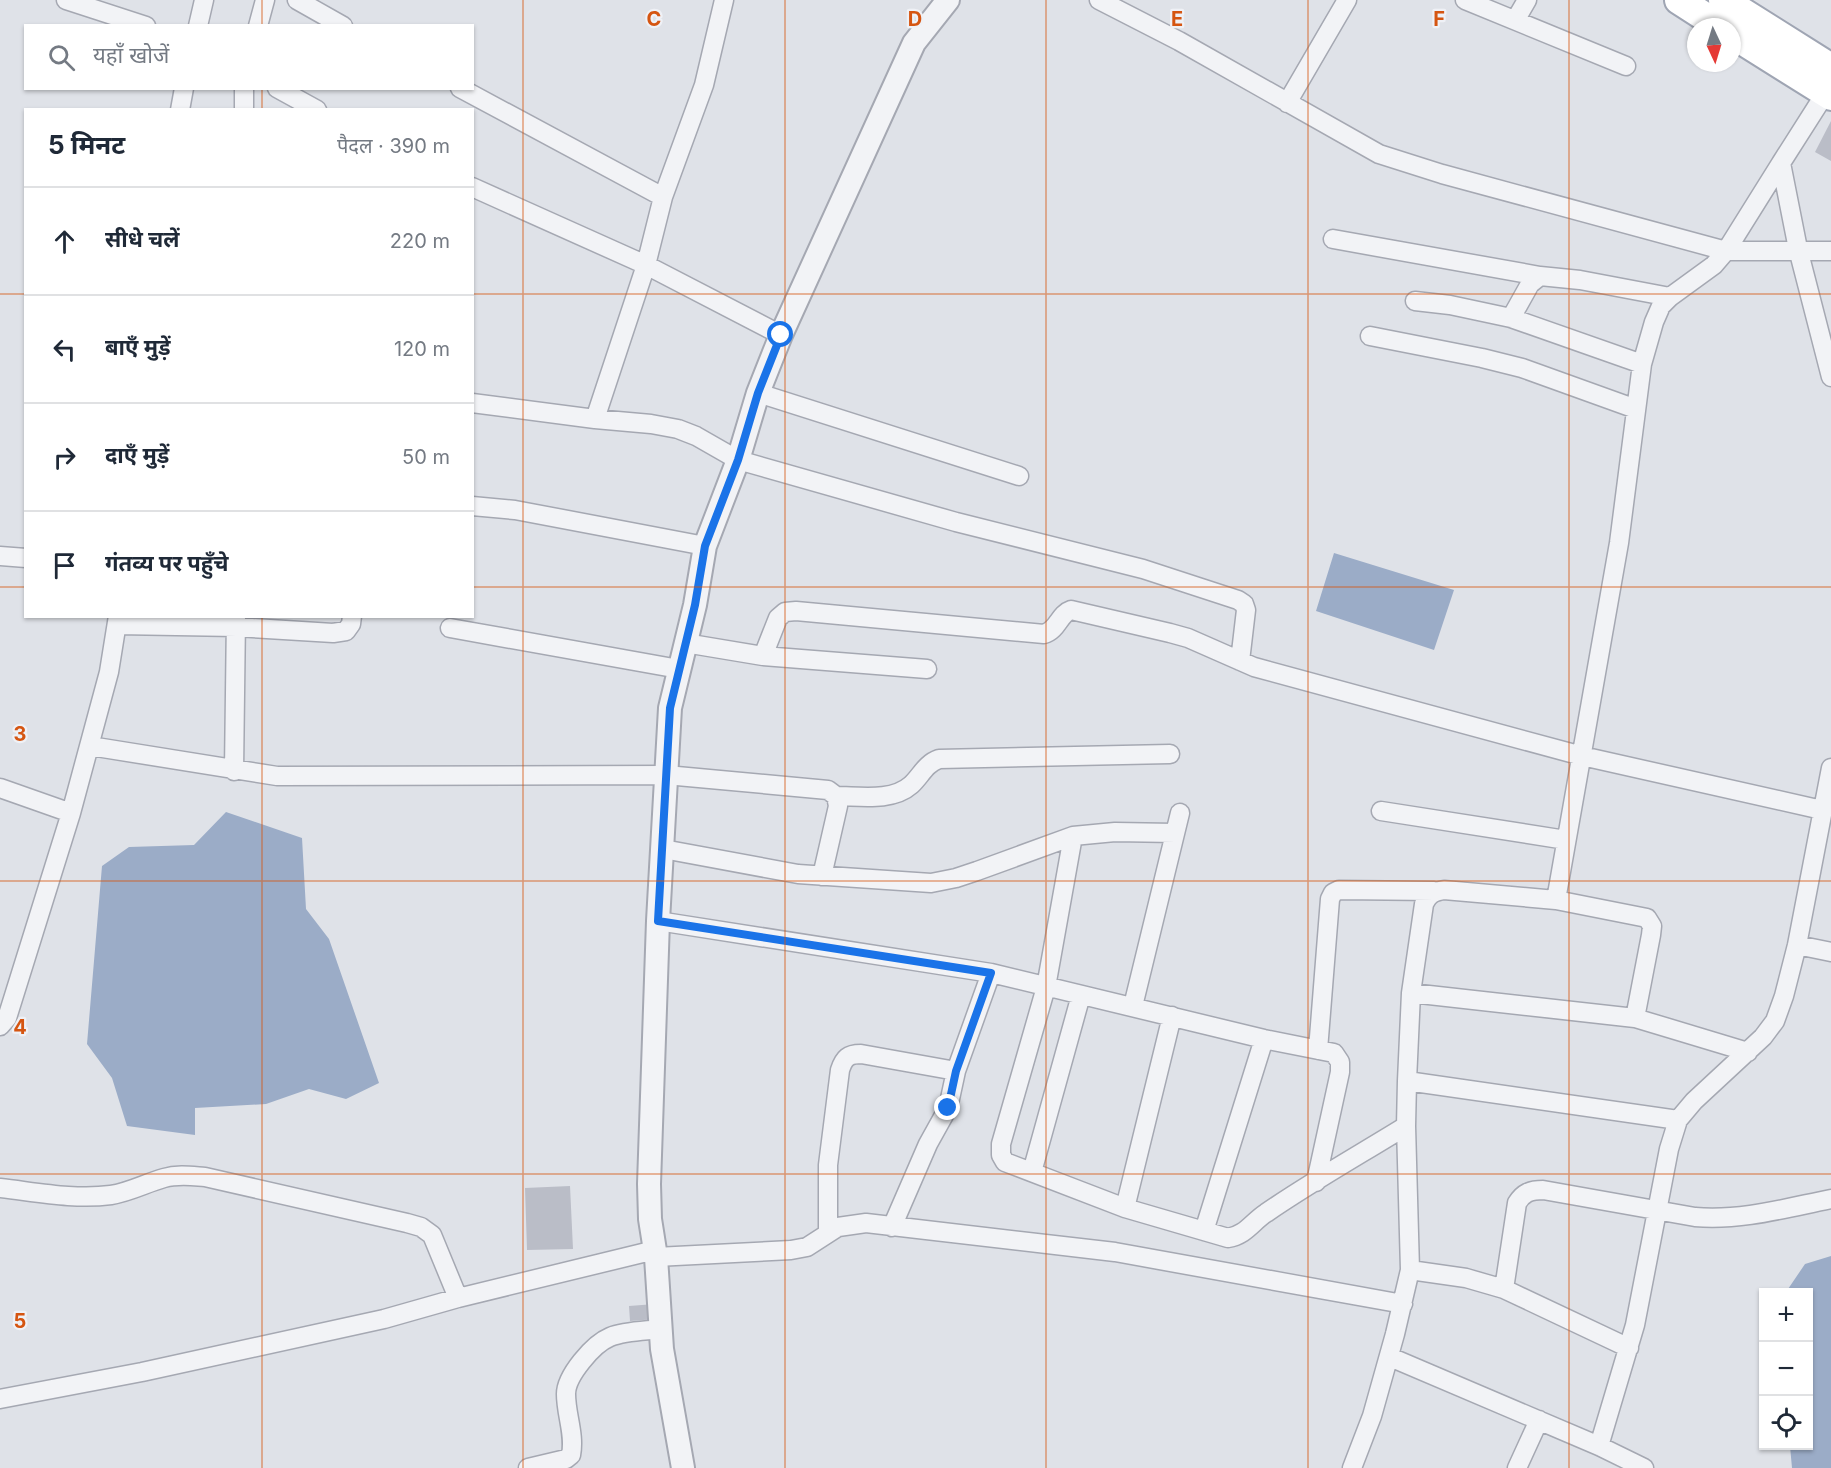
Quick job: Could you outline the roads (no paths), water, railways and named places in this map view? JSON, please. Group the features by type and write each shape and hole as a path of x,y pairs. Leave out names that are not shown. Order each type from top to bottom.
{"main road":[{"path":"1679,0 1707,18"},
{"path":"1723,0 1830,85"},
{"path":"1741,39 1830,85"}],"street":[{"path":"66,0 140,24"},
{"path":"198,24 204,0"},
{"path":"259,24 265,0"},
{"path":"297,0 339,24"},
{"path":"595,419 646,265 663,197 704,85 724,0"},
{"path":"683,1468 662,1349 649,1184 658,921 670,708 695,605 705,546 738,460 758,393 781,335 914,43 948,0"},
{"path":"1099,0 1179,41 1379,154 1408,164 1726,251 1798,249 1831,251"},
{"path":"1287,104 1347,0"},
{"path":"1465,0 1626,66"},
{"path":"1516,19 1527,0"},
{"path":"1556,900 1619,543 1642,364 1654,322 1661,306 1670,297 1714,265 1726,251 1830,85"},
{"path":"180,108 184,90"},
{"path":"244,90 244,108"},
{"path":"281,90 313,108"},
{"path":"464,90 663,197"},
{"path":"1781,163 1798,249 1831,377"},
{"path":"474,188 646,265 781,335"},
{"path":"1333,239 1670,297"},
{"path":"1511,318 1530,284 1540,276"},
{"path":"1415,301 1450,305 1511,318 1642,364"},
{"path":"1370,336 1522,368 1636,409"},
{"path":"758,393 1019,477"},
{"path":"474,403 678,429 696,436 738,460 956,522 1143,569 1238,600 1244,604 1246,610 1240,661"},
{"path":"474,506 515,510 705,546"},
{"path":"0,556 24,558"},
{"path":"763,656 778,618 785,612 796,611 1044,634 1054,630 1066,612 1071,610 1142,625 1188,638 1240,661 1308,683 1582,756 1822,810"},
{"path":"0,1026 7,1018 71,813 109,672 117,621 236,622 333,633 346,631 352,618"},
{"path":"234,771 236,622"},
{"path":"450,628 679,669"},
{"path":"685,643 763,656 927,669"},
{"path":"90,746 234,771 277,776 326,778 666,775 828,790 836,796 896,794 908,787 926,766 939,759 1170,754"},
{"path":"1599,1446 1641,1301 1669,1149 1678,1120 1694,1101 1763,1037 1774,1021 1784,996 1823,855 1820,833 1822,810 1831,768"},
{"path":"0,788 71,813"},
{"path":"822,876 838,806 836,796"},
{"path":"1381,811 1566,840"},
{"path":"1133,1006 1180,813"},
{"path":"663,849 775,871 931,883 967,875 1073,836 1115,832 1175,833"},
{"path":"1073,836 1046,987 1001,1144 1001,1155 1005,1162 1125,1208 1228,1238 1238,1236 1266,1213 1406,1126"},
{"path":"1318,1050 1330,899 1333,893 1339,890 1444,890 1556,900 1647,918 1652,926 1651,935 1635,1018"},
{"path":"1352,1468 1372,1416 1390,1357 1410,1270 1406,1126 1411,993 1424,904 1434,891"},
{"path":"658,921 991,973 1264,1039 1334,1053 1340,1062 1341,1072 1316,1182"},
{"path":"1797,945 1831,952"},
{"path":"892,1227 928,1144 948,1108 956,1071 991,973"},
{"path":"1411,993 1635,1018 1678,1029 1748,1052"},
{"path":"1032,1172 1081,995"},
{"path":"1125,1208 1172,1016"},
{"path":"1204,1232 1264,1039"},
{"path":"828,1233 828,1166 843,1060 851,1054 861,1054 956,1071"},
{"path":"1407,1081 1678,1120"},
{"path":"0,1188 88,1197 133,1190 164,1178 180,1175 205,1177 407,1223 421,1227 432,1235 458,1298"},
{"path":"1504,1288 1517,1203 1521,1196 1531,1190 1543,1190 1716,1219 1768,1212 1831,1199"},
{"path":"0,1399 142,1372 349,1327 458,1298 655,1253 791,1250 807,1247 838,1227 850,1224 866,1223 1115,1252 1403,1304"},
{"path":"1410,1270 1466,1278 1504,1288 1629,1348"},
{"path":"528,1468 566,1459 572,1455 566,1392 573,1372 610,1337 661,1329"},
{"path":"1390,1357 1599,1446 1644,1468"},
{"path":"1517,1468 1539,1420"}],"water":[{"path":"1334,553 1454,590 1434,650 1316,611"},
{"path":"226,812 302,838 306,909 329,939 379,1083 346,1099 309,1089 266,1104 195,1108 195,1135 127,1126 112,1078 87,1044 102,866 129,847 194,845"},
{"path":"1831,1256 1831,1468 1792,1468 1790,1450 1813,1450 1813,1288 1789,1288 1805,1264"}]}
